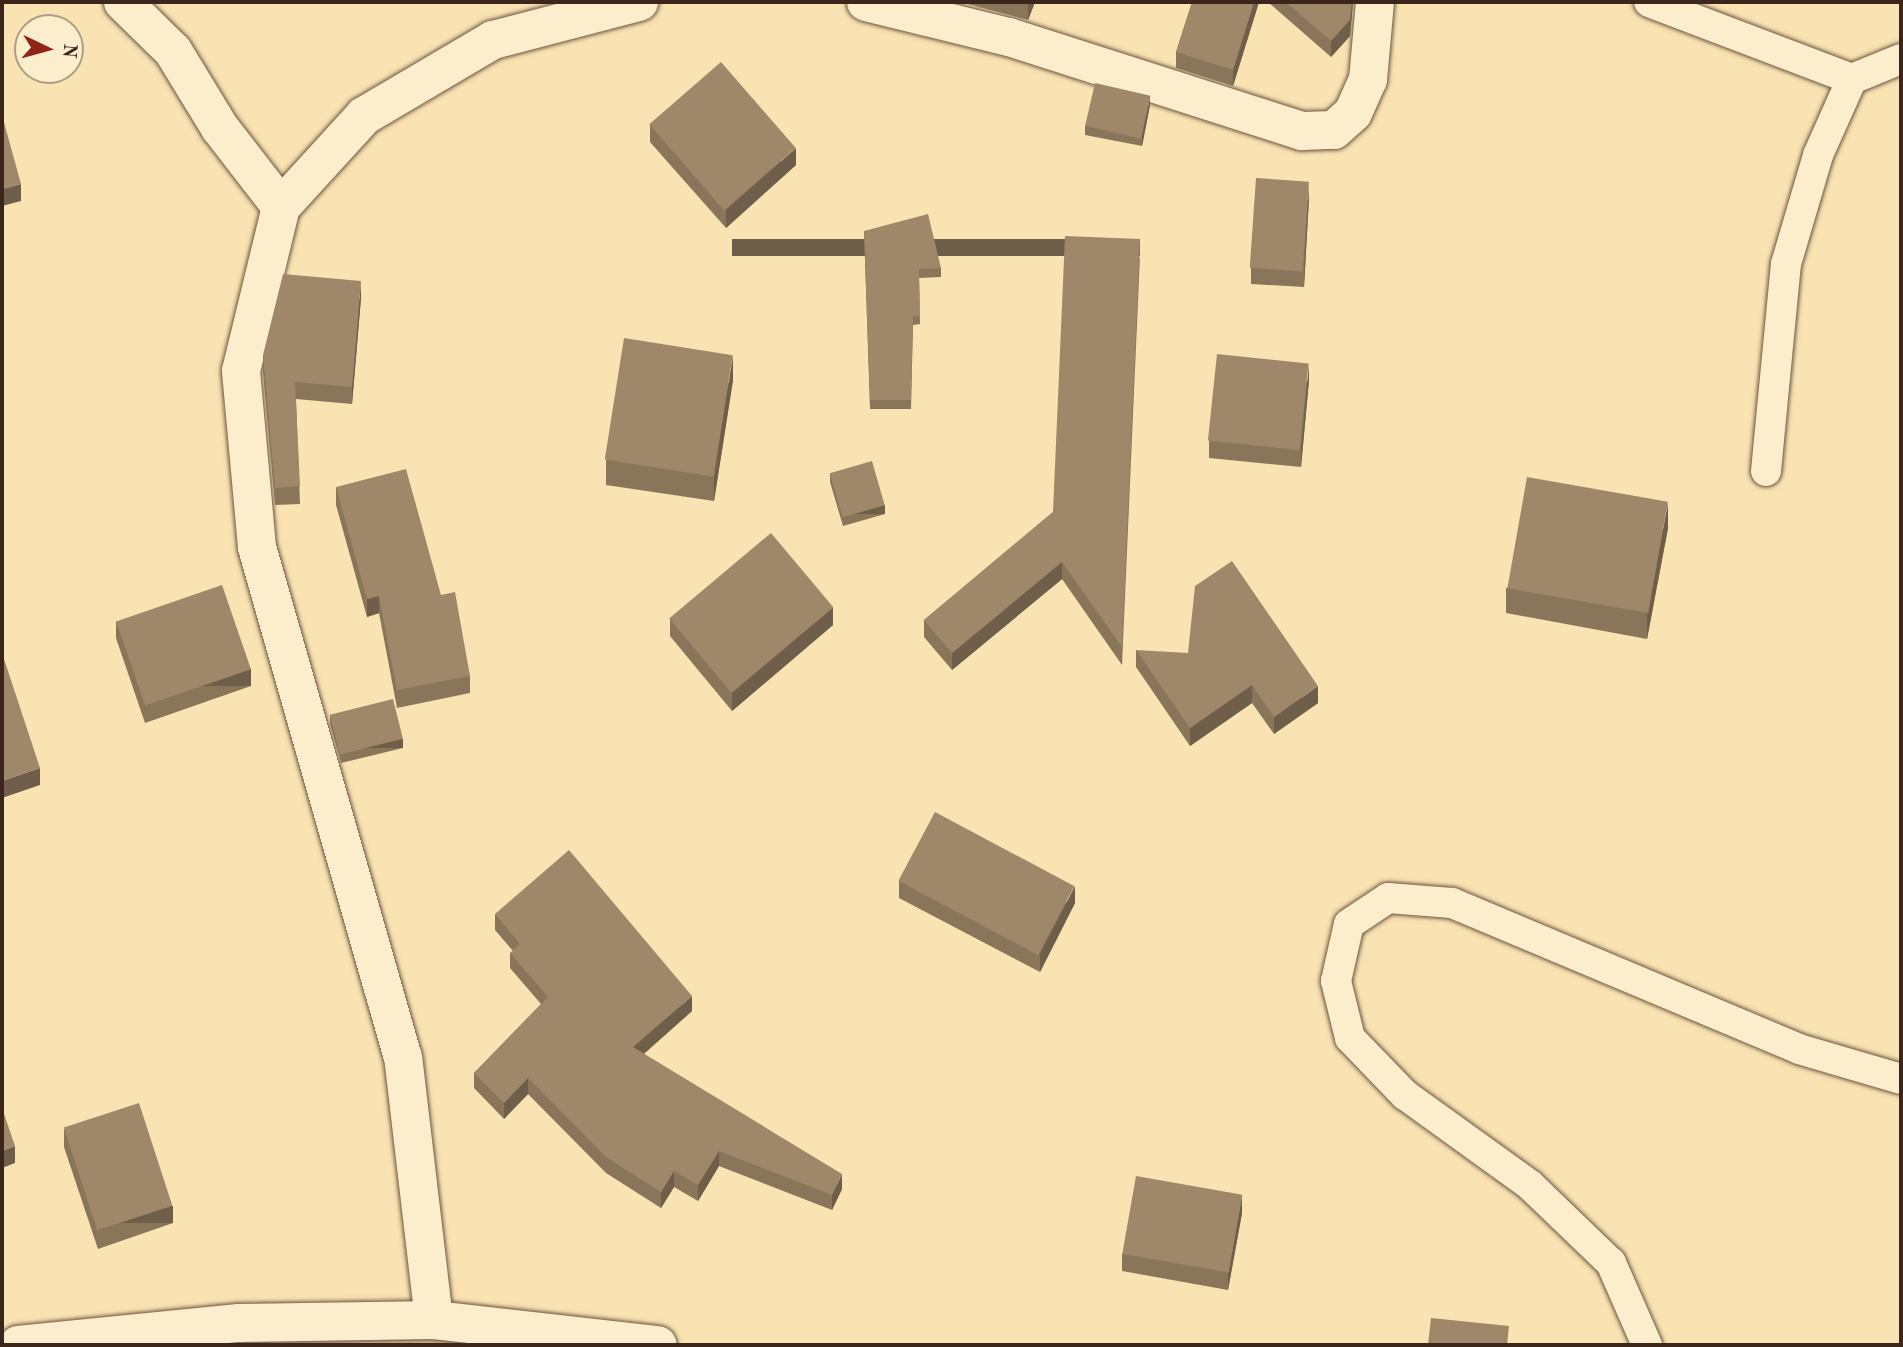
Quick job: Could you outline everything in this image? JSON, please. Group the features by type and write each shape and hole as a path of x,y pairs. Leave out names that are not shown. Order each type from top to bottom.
{"street":[{"path":"123,2 173,51 220,128 282,206"},
{"path":"434,1320 403,1058 257,547 241,371 282,206 364,116 494,40 639,2"},
{"path":"866,2 1009,37 1302,131 1334,130 1353,113 1368,80 1375,2"},
{"path":"18,1345 239,1323 434,1320 658,1345"}],"lane":[{"path":"1649,2 1852,79 1901,59"},
{"path":"1766,471 1786,264 1818,155 1852,79"},
{"path":"1647,1345 1611,1263 1530,1185 1405,1095 1350,1038 1336,981 1349,924 1388,898 1452,903 1799,1049 1901,1079"}],"shaded area":[{"path":"423,1333 521,1345 133,1345"}],"building":[{"path":"1192,2 1254,2 1233,70 1176,52"},
{"path":"1286,2 1352,2 1350,20 1331,41"},
{"path":"721,62 796,148 724,210 649,124"},
{"path":"1095,83 1151,96 1141,139 1085,126"},
{"path":"2,115 21,184 2,189"},
{"path":"1256,178 1309,182 1303,271 1250,268"},
{"path":"928,214 941,268 919,269 920,316 913,316 911,400 870,400 864,231"},
{"path":"1065,236 1140,239 1122,647 1062,562 952,653 924,620 1053,512"},
{"path":"283,274 361,281 352,387 295,382 300,486 275,488 263,355"},
{"path":"624,338 733,355 713,477 605,459"},
{"path":"1217,354 1308,364 1299,450 1208,441"},
{"path":"872,461 885,505 842,517 830,473"},
{"path":"406,469 441,595 455,592 470,676 397,690 379,596 367,599 336,487"},
{"path":"1527,477 1668,502 1648,613 1507,588"},
{"path":"771,533 833,607 731,693 669,618"},
{"path":"1232,561 1318,686 1274,717 1252,685 1190,728 1136,650 1188,653 1195,586"},
{"path":"222,585 251,669 145,706 116,621"},
{"path":"4,659 40,768 2,781 2,660"},
{"path":"393,699 403,739 340,755 330,715"},
{"path":"935,812 1075,886 1038,955 898,881"},
{"path":"569,850 692,996 633,1047 842,1174 832,1195 719,1151 698,1185 674,1171 661,1192 606,1157 528,1078 504,1103 474,1073 548,997 510,953 520,944 495,914"},
{"path":"139,1103 172,1206 97,1230 64,1127"},
{"path":"2,1108 15,1146 2,1151"},
{"path":"1136,1176 1242,1195 1229,1273 1122,1254"},
{"path":"1431,1318 1509,1326 1507,1345 1428,1345"}]}
